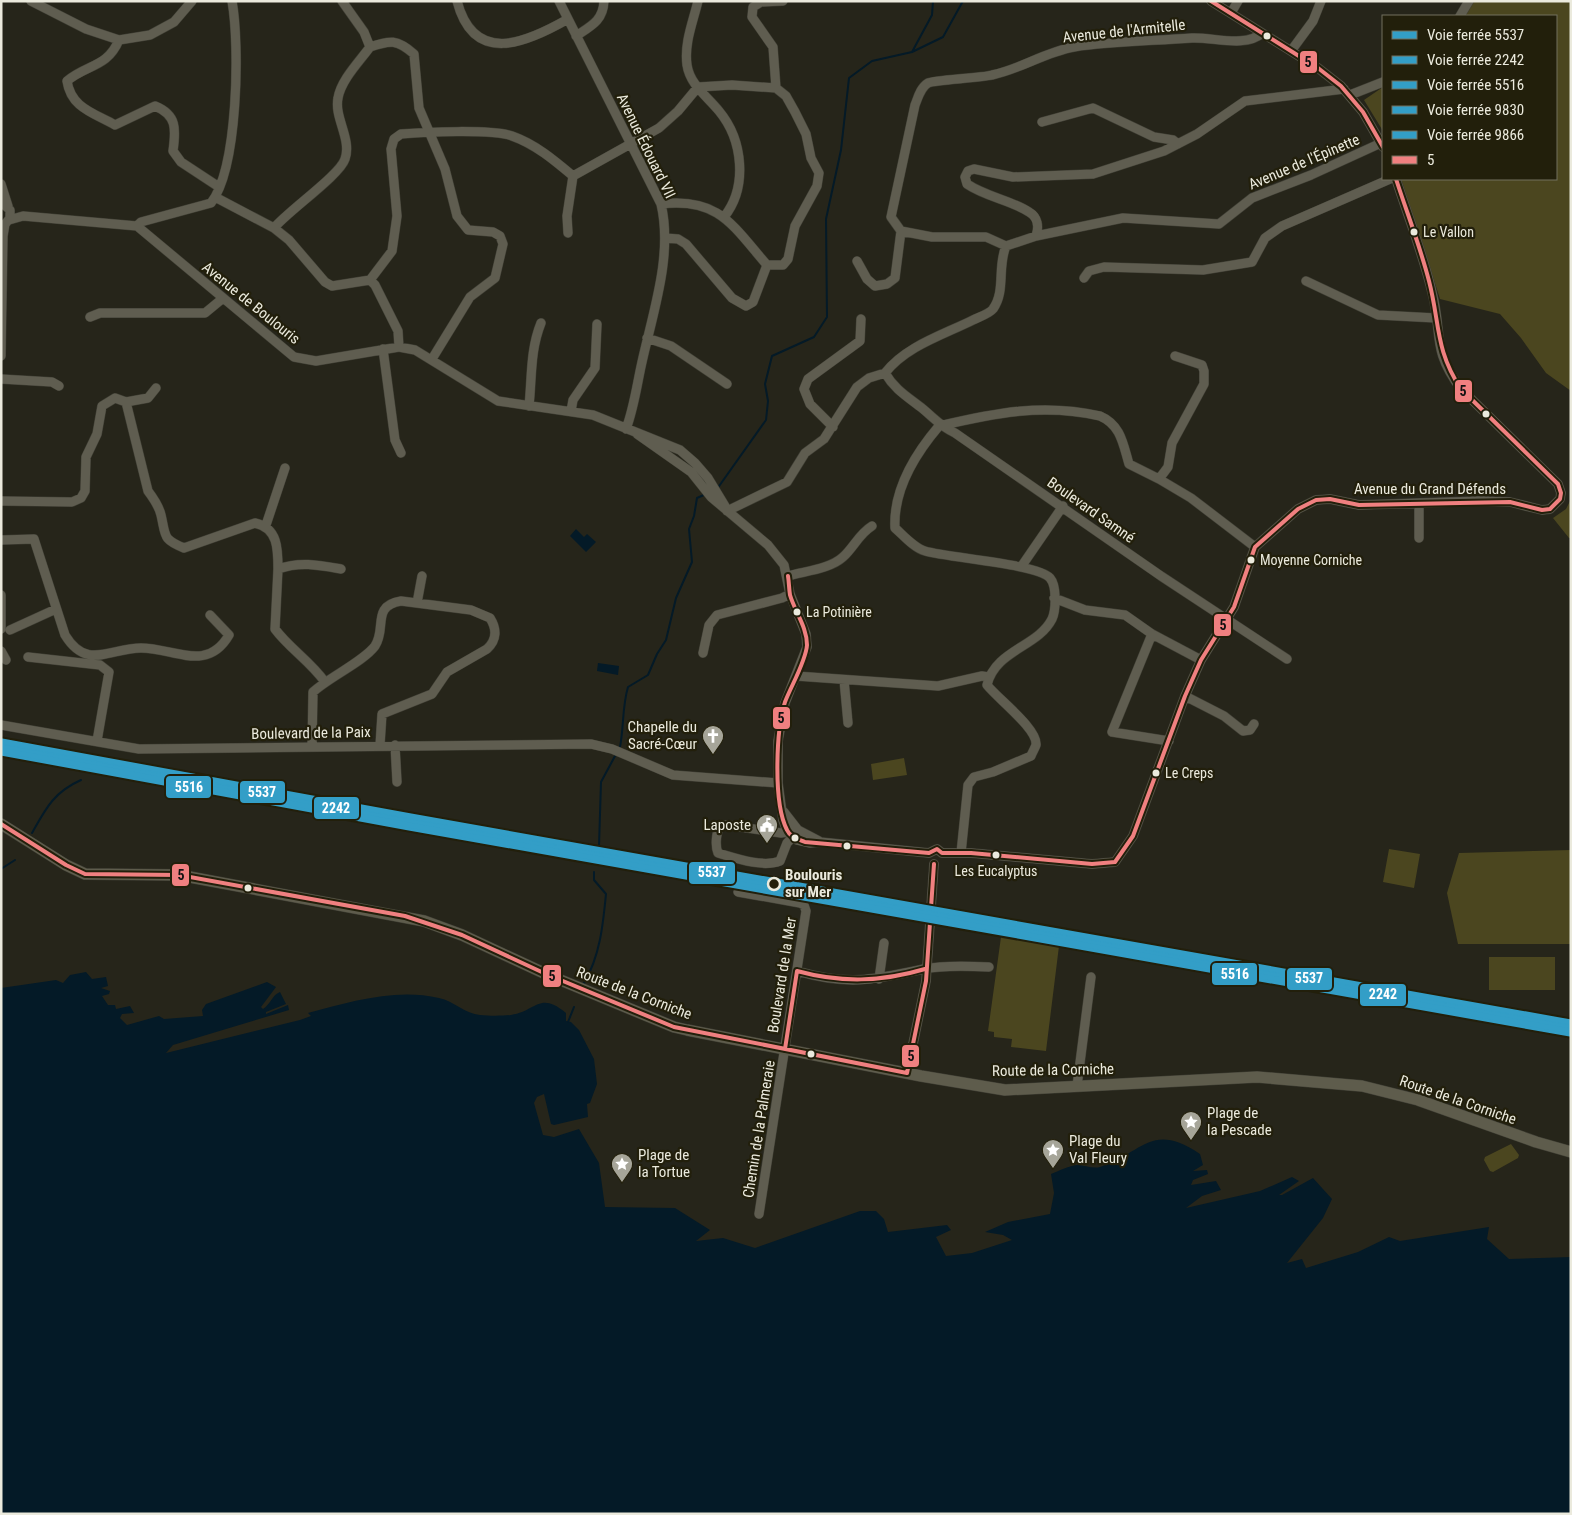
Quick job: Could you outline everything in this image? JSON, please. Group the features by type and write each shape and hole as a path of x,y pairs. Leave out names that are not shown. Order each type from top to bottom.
{"main road":[{"name":"Route de la Corniche","path":"1,824 66,865 85,874 179,875 405,916 462,935 540,972 674,1027 907,1073 1005,1090 1257,1077 1362,1086 1418,1100 1536,1142 1571,1152"}],"street":[{"path":"31,1 86,29 119,40 150,35 166,27 174,22 192,1"},
{"path":"6,206 23,216 137,226 141,222 211,203 225,174 230,151 237,28 232,1"},
{"path":"342,1 364,32 370,47"},
{"path":"457,1 461,15 474,36 498,45 523,40 568,19"},
{"name":"Avenue Édouard VII","path":"559,1 661,204 666,238 647,338 626,429"},
{"path":"576,36 598,22 603,13 604,1"},
{"path":"698,1 688,36 687,65 692,82 720,111 732,129 740,170 741,180 736,196 724,217"},
{"path":"776,88 773,47 752,17 753,7 761,2 783,1"},
{"path":"1212,1 1318,68 1347,92 1363,112 1382,145"},
{"path":"1231,13 1238,1"},
{"path":"1291,51 1314,21 1321,1"},
{"path":"1461,15 1469,1"},
{"name":"Avenue de l'Armitelle","path":"901,231 891,218 915,105 921,90 929,82 975,79 1013,70 1038,58 1074,47 1201,38 1231,40 1256,38 1262,33"},
{"path":"119,40 114,53 98,65 78,72 68,81 69,90 75,103 115,125 155,106 167,111 173,120 175,136 173,151 181,162 219,187"},
{"path":"274,228 329,177 345,159 346,143 337,100 340,88 370,47 388,41 403,44 414,54 416,94 428,133 445,169 457,216 462,225 468,230 493,232 500,236 503,244 495,278 470,297 432,359"},
{"path":"1036,236 1038,229 1036,219 1029,212 975,190 967,184 968,171 974,169 1013,177 1093,174 1178,144 1244,101 1347,92 1382,82"},
{"path":"568,233 567,216 573,176 585,167 632,145 660,128 678,112 698,87 732,85 776,88 786,96 806,134 811,158 819,173 817,186 795,226 788,259 783,265 767,266"},
{"path":"1042,122 1093,108 1154,137 1172,140 1178,144"},
{"path":"215,197 274,228 290,240 325,282 332,286 370,280 392,251 396,216 391,149 394,139 401,134 487,132 510,135 532,144 573,176"},
{"name":"Avenue de l'Épinette","path":"1006,246 1036,236 1123,218 1219,224 1252,198 1382,145"},
{"path":"1084,278 1088,271 1104,267 1203,270 1252,262 1264,238 1282,226 1388,180"},
{"name":"Avenue du Grand Défends","path":"961,853 1092,864 1114,862 1133,836 1185,696 1201,660 1234,607 1255,547 1298,509 1316,500 1330,499 1359,505 1480,501 1510,502 1542,510 1550,509 1556,504 1561,493 1558,484 1461,388 1448,372 1440,354 1433,293 1396,180"},
{"path":"1,184 6,206 3,236 1,356"},
{"path":"661,204 692,202 710,207 724,217 767,266"},
{"path":"5,223 23,216"},
{"name":"Avenue de Boulouris","path":"137,226 222,300 284,350 304,360 316,361 399,347 416,350 498,401 593,415 637,434 691,472 711,497 768,544 784,566 788,576"},
{"path":"727,511 787,482 805,453 824,439 833,427 856,387 869,378 885,373 892,364 911,350 992,311 1000,296 1001,264 1006,246 986,236 932,237 901,231 895,278 887,284 875,286 867,279 857,261"},
{"path":"666,238 678,239 686,244 732,298 746,306 753,302 767,266"},
{"path":"370,280 375,286 398,332 399,347"},
{"path":"1306,281 1378,315 1436,318"},
{"path":"90,317 100,314 205,313 222,300"},
{"path":"833,427 810,404 804,389 808,380 860,341 860,319"},
{"path":"529,406 533,373 532,350 541,323"},
{"path":"571,411 573,400 595,368 597,324"},
{"path":"647,338 671,346 727,384"},
{"path":"383,349 396,440 401,453"},
{"path":"1159,479 1168,467 1172,442 1204,384 1202,365 1175,356"},
{"name":"Boulevard Samné","path":"885,373 896,389 932,416 939,426 954,433 1063,506 1161,576 1287,659"},
{"path":"1,379 52,382 59,386"},
{"path":"1,501 72,502 81,498 87,483 86,457 97,434 102,406 115,398 126,402 148,398 156,388"},
{"path":"126,402 148,491 157,502 164,535 169,541 184,548 255,523 266,525 274,534 278,549 275,629 281,637 313,666 325,682"},
{"path":"942,854 961,853 968,786 974,777 993,772 1030,756 1036,745 1033,732 998,699 987,685 989,677 997,664 1044,628 1052,618 1054,586 1050,578 1022,567 951,558 922,550 894,528 894,516 912,462 939,426 989,414 1032,408 1100,416 1117,429 1129,464 1191,498 1255,547"},
{"path":"266,525 285,468"},
{"path":"1419,504 1419,538"},
{"path":"1022,567 1063,506"},
{"path":"872,526 864,531 842,558 828,565 788,576 790,594 806,634 807,647 785,703 778,740 778,783 783,820 805,842 929,853 937,849 942,854 942,860 934,864"},
{"path":"1,540 34,539 65,635 72,647 80,652 106,656 124,650 142,648 190,656 210,654 222,646 228,634 210,615"},
{"path":"278,569 290,564 305,563 341,569"},
{"path":"417,603 422,576"},
{"path":"703,654 709,625 717,615 782,598 790,594"},
{"path":"1,595 6,629 56,609"},
{"path":"1054,598 1086,610 1125,615 1152,634 1201,660"},
{"path":"312,746 313,692 368,653 375,645 384,610 392,603 417,603 484,614 490,618 494,624 495,638 487,649 447,672 432,694 382,714 380,745"},
{"path":"1152,634 1112,732 1168,741"},
{"path":"28,657 100,665 109,672 97,741"},
{"path":"796,676 938,686 982,676 989,677"},
{"path":"844,680 848,723"},
{"path":"1185,696 1224,716 1243,731 1250,730 1254,724"},
{"name":"Boulevard de la Paix","path":"1,725 139,749 580,744 601,746 622,753 672,775 778,783"},
{"path":"395,745 397,782"},
{"path":"727,825 781,833 792,830 780,861 776,863 734,858 718,853 716,850 720,826 727,825"},
{"path":"929,853 929,860 934,864"},
{"path":"907,1073 926,982 925,969 934,864"},
{"name":"Boulevard de la Mer","path":"738,892 804,905 806,916 785,1049"},
{"path":"879,979 884,943"},
{"path":"797,971 840,981 879,979 925,969 989,967"},
{"path":"1078,1086 1091,977"},
{"name":"Chemin de la Palmeraie","path":"759,1214 785,1049"}],"shaded area":[{"path":"1474,1 1571,1 1571,391 1546,373 1521,338 1500,314 1440,299 1401,180 1557,180 1557,15 1465,15"},
{"path":"1382,88 1382,129 1364,100"},
{"path":"1571,499 1571,538 1569,538 1553,518 1566,509"},
{"path":"904,758 907,775 873,780 871,764"},
{"path":"1389,849 1420,854 1414,888 1383,882"},
{"path":"1571,850 1571,944 1458,944 1447,893 1459,853"},
{"path":"1001,937 1059,946 1046,1051 1011,1047 1012,1039 994,1037 994,1032 988,1031"},
{"path":"1489,957 1555,957 1555,990 1489,990"},
{"path":"1511,1144 1519,1155 1518,1158 1493,1172 1490,1171 1484,1160 1485,1157"}],"water":[{"path":"576,529 584,537 587,534 596,542 586,552 570,536"},
{"path":"598,663 619,666 618,675 597,671"},
{"path":"86,972 92,979 106,977 108,986 101,988 110,991 109,994 102,996 108,1005 115,1005 116,1009 130,1006 134,1013 122,1014 120,1018 127,1025 159,1016 164,1019 203,1016 202,1010 206,1004 267,982 276,987 261,1007 263,1009 280,992 286,1004 266,1012 266,1014 288,1005 289,1010 173,1045 166,1053 300,1020 311,1016 308,1013 389,995 422,995 439,998 475,1014 500,1016 520,1013 538,1004 550,1003 566,1013 566,1021 571,1022 579,1030 594,1059 597,1084 590,1103 587,1104 588,1117 554,1125 551,1124 544,1094 537,1097 534,1103 543,1135 554,1137 579,1129 599,1163 605,1207 675,1208 710,1230 696,1241 723,1238 755,1248 860,1211 876,1211 884,1219 888,1232 947,1225 951,1230 936,1237 946,1256 972,1253 1012,1240 1003,1235 985,1232 1008,1222 1050,1214 1054,1193 1051,1174 1077,1165 1094,1168 1100,1167 1148,1143 1158,1140 1170,1140 1200,1154 1203,1165 1193,1171 1207,1170 1208,1174 1193,1180 1191,1185 1216,1181 1221,1190 1202,1196 1186,1208 1260,1191 1292,1177 1299,1181 1279,1195 1282,1195 1313,1178 1332,1199 1323,1218 1287,1263 1302,1259 1306,1268 1358,1252 1389,1237 1400,1241 1489,1227 1487,1239 1509,1259 1571,1257 1571,1514 1,1514 1,988 56,980 63,983 70,975"}],"waterway":[{"path":"717,489 766,420 768,401 765,384 772,356 814,337 827,317 826,219 841,150 849,78 872,61 912,52 932,15 933,1"},
{"path":"912,52 943,37 963,1"},
{"path":"620,747 628,687 648,675 657,654 666,640 676,598 692,562 689,529 694,516 697,498 706,494"},
{"path":"599,846 601,782 615,756"},
{"path":"32,833 57,795 81,780"},
{"path":"1,869 15,860"},
{"path":"584,983 597,951 602,929 606,894 594,880 594,872"},
{"path":"568,1022 574,1007"}],"rail line":[{"name":"9866","path":"2,741 411,816 1571,1022"},
{"name":"5537","path":"1,744 410,819 1571,1025"},
{"name":"2242","path":"1,747 410,822 1571,1028"},
{"name":"9830","path":"1,750 409,825 1570,1031"},
{"name":"5516","path":"1,753 409,828 1570,1034"}],"transit line":[{"name":"5","path":"1211,1 1318,68 1341,86 1363,112 1382,145"},
{"name":"5","path":"1115,862 1133,836 1185,696 1201,660 1234,607 1255,547 1298,509 1316,500 1330,499 1359,505 1510,502 1542,510 1550,509 1560,499 1561,493 1558,484 1461,389 1453,375 1442,349 1432,296 1418,242 1396,180"},
{"name":"5","path":"788,576 790,595 803,626 807,645 801,666 785,702 778,748 777,766 780,803 787,830 794,838 805,842 929,853 937,849 942,853 971,853 1092,864 1115,862"},
{"name":"5","path":"1,824 66,865 85,874 179,875 405,916 462,935 546,974 674,1027 907,1073 926,981 934,864"},
{"name":"5","path":"785,1049 797,971 829,978 877,979 925,969"}],"place":[{"name":"Le Vallon","path":"1414,232"},
{"name":"Moyenne Corniche","path":"1251,560"},
{"name":"La Potinière","path":"797,612"},
{"name":"Chapelle du Sacré-Cœur","path":"713,755"},
{"name":"Le Creps","path":"1156,773"},
{"name":"Laposte","path":"767,844"},
{"name":"Les Eucalyptus","path":"996,855"},
{"name":"Boulouris sur Mer","path":"774,884"},
{"name":"Plage de la Pescade","path":"1191,1141"},
{"name":"Plage du Val Fleury","path":"1053,1169"},
{"name":"Plage de la Tortue","path":"622,1183"}]}
